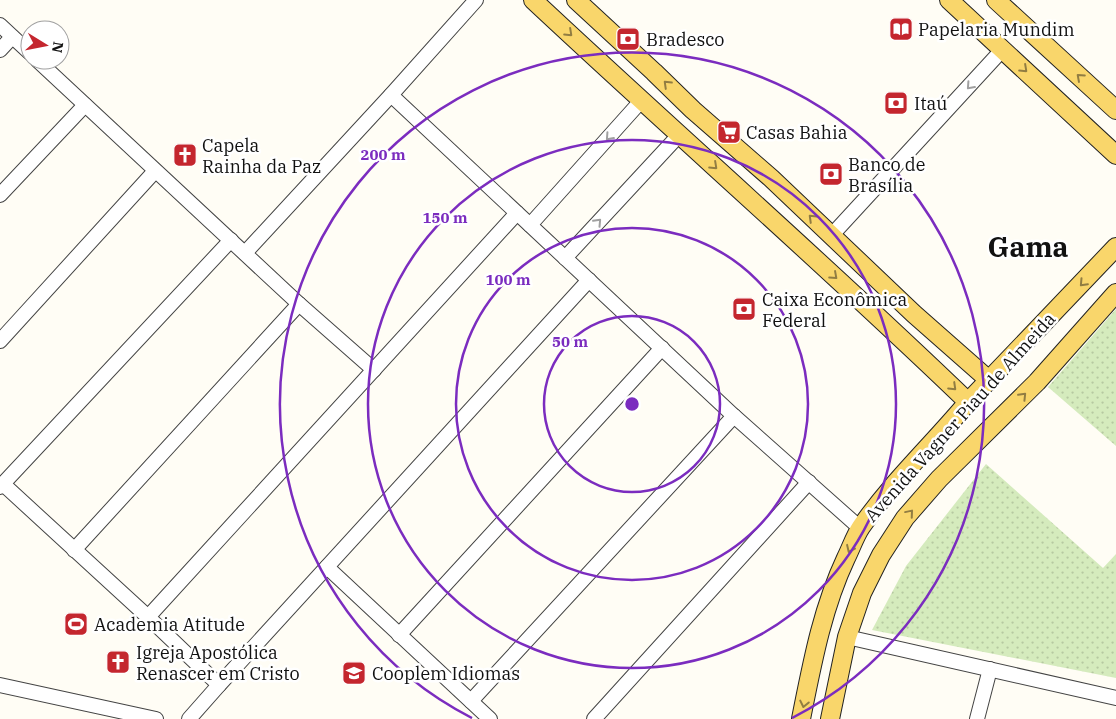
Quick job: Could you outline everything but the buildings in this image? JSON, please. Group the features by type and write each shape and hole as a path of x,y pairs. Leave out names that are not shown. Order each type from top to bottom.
{"main road":[{"path":"533,0 641,101 697,149 968,402"},
{"path":"576,0 693,110 771,178 914,314 990,381"},
{"path":"949,0 1116,155"},
{"path":"996,0 1116,110"},
{"path":"680,134 692,118 693,110"},
{"path":"697,149 704,136 715,129"},
{"name":"Avenida Vagner Piau de Almeida","path":"801,719 825,610 838,575 860,528 890,489 948,427 968,402 1116,247"},
{"name":"Avenida Vagner Piau de Almeida","path":"830,719 847,637 862,593 881,555 906,518 939,479 1037,382 1116,293"},
{"path":"897,334 905,332 910,328 914,322 914,314"},
{"path":"948,427 946,448 954,455 960,456 965,454"},
{"path":"919,457 929,455 938,460 941,467 939,479"}],"street":[{"path":"245,253 476,0"},
{"path":"0,25 20,44"},
{"path":"0,50 12,37"},
{"path":"830,236 1003,50"},
{"path":"48,70 299,304 374,370"},
{"path":"391,95 734,416 860,528"},
{"path":"530,225 641,101"},
{"path":"0,195 84,104"},
{"path":"565,258 680,134"},
{"path":"0,340 155,171"},
{"path":"148,618 516,213"},
{"path":"219,685 74,550 1,486 231,240"},
{"path":"189,719 589,280"},
{"path":"74,550 299,304"},
{"path":"399,635 662,348"},
{"path":"472,701 734,416"},
{"path":"594,719 809,482"},
{"path":"326,567 490,719"},
{"path":"847,637 1116,698"},
{"path":"977,719 990,669"},
{"path":"0,685 156,719"}],"green space":[{"path":"1116,309 1116,446 1048,387"},
{"path":"986,464 1103,568 1116,554 1116,678 872,630 906,566"}],"place":[{"name":"Papelaria Mundim","path":"901,29"},
{"name":"Bradesco","path":"628,39"},
{"name":"Itaú","path":"896,103"},
{"name":"Casas Bahia","path":"729,132"},
{"name":"Capela Rainha da Paz","path":"185,155"},
{"name":"Banco de Brasília","path":"831,174"},
{"name":"Caixa Econômica Federal","path":"744,309"},
{"name":"Academia Atitude","path":"76,624"},
{"name":"Igreja Apostólica Renascer em Cristo","path":"118,662"},
{"name":"Cooplem Idiomas","path":"354,673"}],"district":[{"name":"Gama","path":"1028,246"}]}
